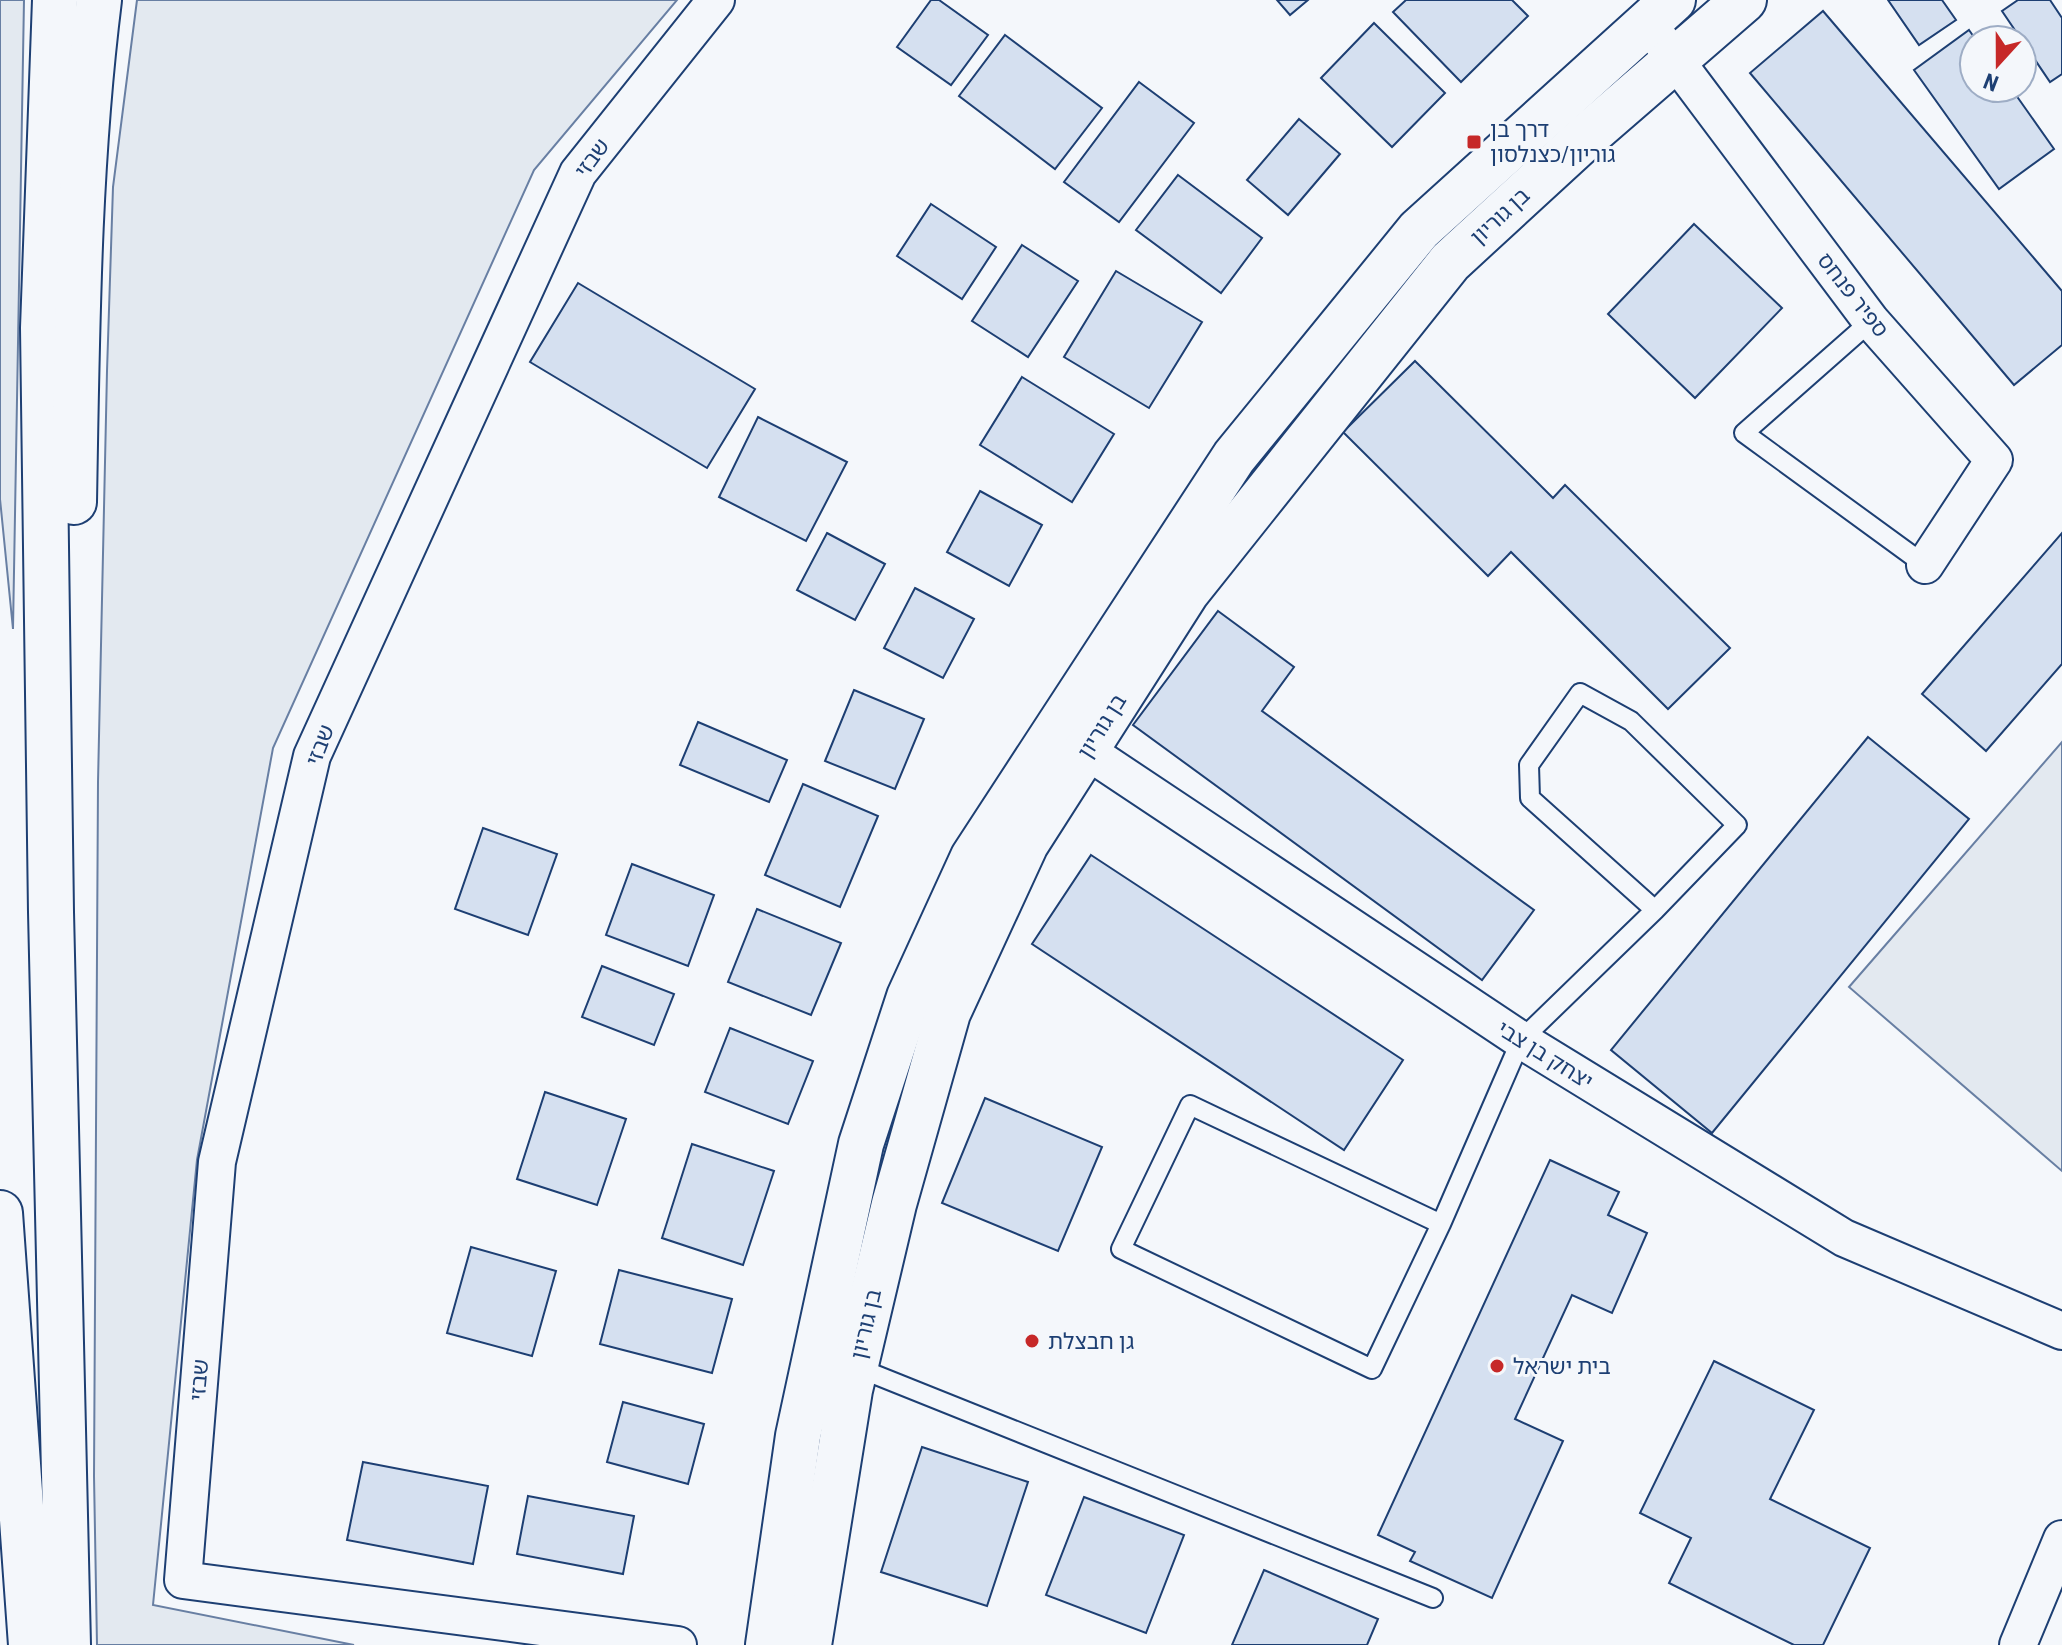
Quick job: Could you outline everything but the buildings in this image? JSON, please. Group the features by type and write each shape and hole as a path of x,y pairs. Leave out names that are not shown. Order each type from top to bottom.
{"main road":[{"path":"55,0 43,328 51,912 68,1645"},
{"path":"51,912 74,510 79,228 87,95 99,0"},
{"name":"בן גוריון","path":"768,1645 798,1436 861,1144 909,997 973,857 1071,741 1450,262 1587,136 1744,0"},
{"name":"בן גוריון","path":"809,1645 856,1367 894,1204 948,1013 1071,741 1234,457 1419,230 1660,10"},
{"path":"0,1213 31,1645"}],"street":[{"name":"שבזי","path":"678,1645 183,1580 217,1162 312,756 578,173 716,0"},
{"name":"ספיר פנחס","path":"1660,10 1674,60 1871,321 1994,460 1925,565"},
{"name":"יצחק בן צבי","path":"1071,741 1521,1040 1844,1238 2062,1331"},
{"path":"2018,1645 2062,1539"}],"lane":[{"path":"1871,321 1744,433 1925,565"},
{"path":"1441,1224 1190,1105 1121,1249 1372,1369 1441,1224 1521,1040 1655,910 1737,825 1631,721 1580,693 1529,765 1530,798 1655,910"},
{"path":"856,1367 1433,1598"}],"shaded area":[{"path":"0,0 24,0 13,629 0,499"},
{"path":"137,0 677,0 534,170 273,748 197,1160 153,1605 354,1645 97,1645 94,1476 98,782 107,371 113,187"},
{"path":"2062,742 2062,1171 1849,987"}],"place":[{"name":"דרך בן גוריון/כצנלסון","path":"1474,142"},
{"name":"גן חבצלת","path":"1032,1341"},
{"name":"בית ישראל","path":"1497,1366"}]}
